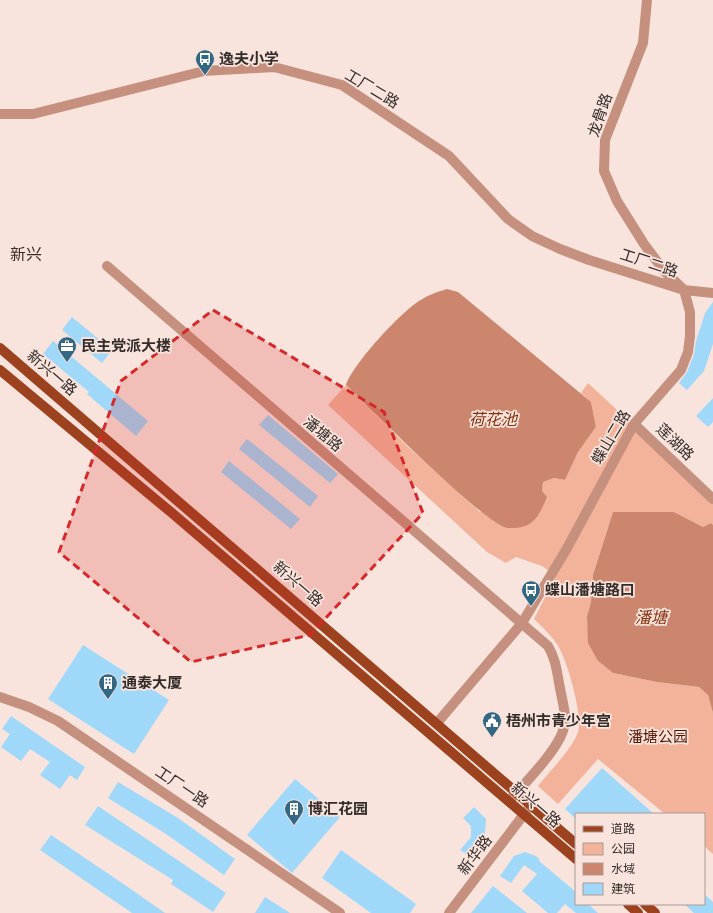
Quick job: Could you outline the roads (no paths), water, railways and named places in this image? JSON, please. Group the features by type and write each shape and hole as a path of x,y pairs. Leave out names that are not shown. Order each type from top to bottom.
{"main road":[{"name":"新兴一路","path":"0,348 575,843"},
{"name":"新兴一路","path":"0,370 178,518 575,858"},
{"path":"629,905 638,913"},
{"path":"646,905 655,913"}],"street":[{"name":"龙骨路","path":"647,0 644,43 605,140 604,171 617,201 644,244 665,272 684,290"},
{"name":"工厂二路","path":"0,114 33,114 204,71 274,67 342,85 449,156 508,219 532,236 582,257 684,290"},
{"name":"潘塘路","path":"106,266 273,411 522,623"},
{"path":"684,290 713,293"},
{"name":"蝶山二路","path":"437,723 522,623 566,550 634,424 681,370 688,352 690,336 690,312 684,290"},
{"name":"莲湖路","path":"634,424 713,500"},
{"path":"509,801 557,744 564,726 565,713 553,654 548,646 522,623"},
{"name":"工厂一路","path":"0,696 29,707 58,721 340,913"},
{"name":"新华路","path":"450,913 531,805"}],"water":[{"name":"荷花池","path":"447,289 458,292 591,402 596,427 578,452 565,480 554,478 543,482 542,491 547,497 541,511 534,521 523,527 508,528 496,522 477,508 427,464 346,385 350,376 367,352 389,327 422,299"},
{"name":"潘塘","path":"613,512 674,512 703,527 711,523 713,525 713,713 708,695 699,687 657,682 613,673 598,661 588,643 587,616 591,602 593,575"}],"place":[{"name":"逸夫小学","path":"205,76"},
{"name":"民主党派大楼","path":"67,363"},
{"name":"蝶山潘塘路口","path":"531,607"},
{"name":"通泰大厦","path":"108,700"},
{"name":"梧州市青少年宫","path":"492,738"},
{"name":"博汇花园","path":"294,826"}],"district":[{"name":"新兴","path":"26,254"}],"park label":[{"name":"潘塘公园","path":"658,737"}]}
